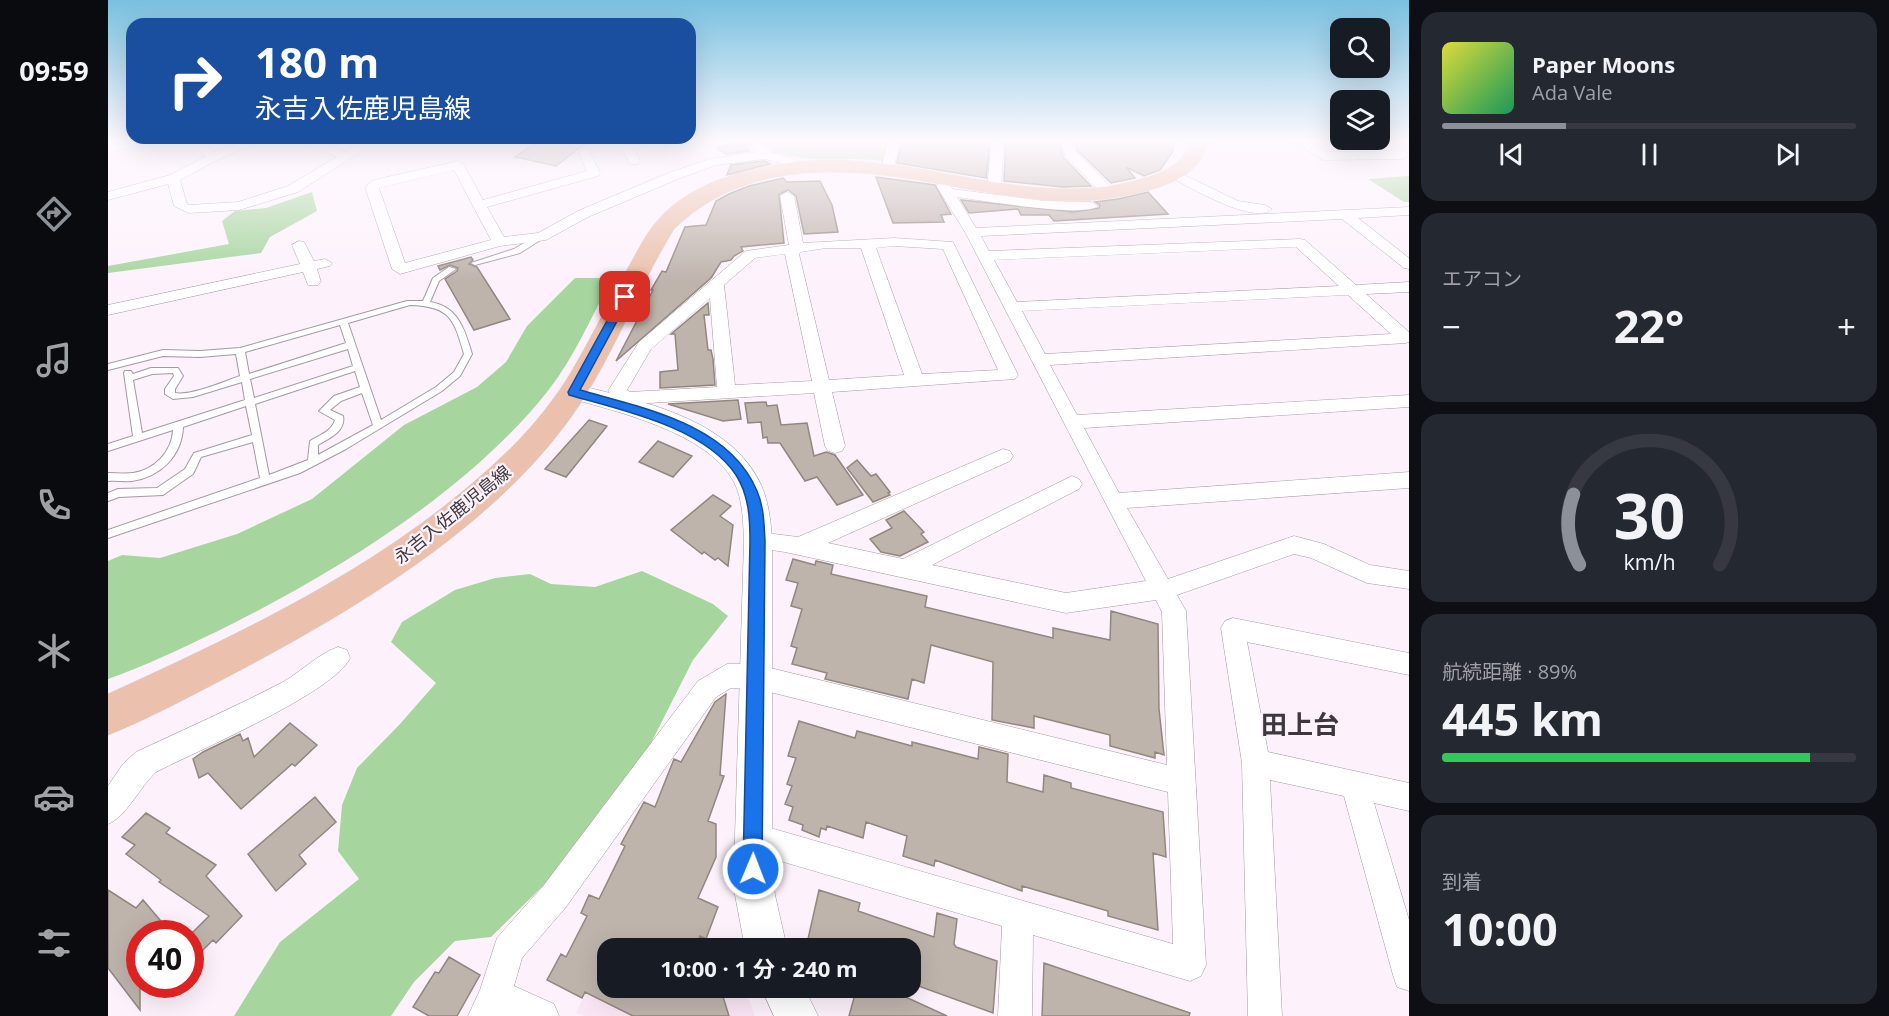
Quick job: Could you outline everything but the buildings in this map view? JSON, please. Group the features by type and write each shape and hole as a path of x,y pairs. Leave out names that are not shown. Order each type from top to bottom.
{"main road":[{"name":"永吉入佐鹿児島線","path":"108,715 253,644 376,574 430,536 495,483 538,438 573,392 657,237 676,212 719,187"},
{"name":"永吉入佐鹿児島線","path":"980,187 1100,199 1142,187"}],"street":[{"path":"108,196 143,187"},
{"path":"175,187 181,206 189,209 238,206 296,187"},
{"path":"372,187 400,269 499,242 541,237 583,214 646,187"},
{"path":"470,187 499,242"},
{"path":"479,205 519,196 541,187"},
{"path":"753,838 1190,965 1174,611 947,187"},
{"path":"953,187 1045,205 1100,199 1092,187"},
{"path":"1200,187 1246,208 1409,209"},
{"path":"787,196 797,247 792,254 835,446"},
{"path":"972,232 1346,215 1409,209"},
{"path":"1346,215 1409,265"},
{"path":"573,392 624,401 728,392 1010,375 948,245 857,242 751,254 645,346 617,391 624,401 711,444 729,458 741,473 751,493 757,518 758,541 753,838 755,895 764,938"},
{"path":"985,256 1300,243 1406,338 1039,360"},
{"path":"867,244 915,381"},
{"path":"299,245 317,264"},
{"path":"314,282 317,264"},
{"path":"121,328 115,309 317,264"},
{"path":"716,283 728,392"},
{"path":"151,301 153,285"},
{"path":"1011,307 1409,287"},
{"path":"209,306 211,288"},
{"path":"1071,422 1409,401"},
{"path":"800,546 1004,456"},
{"path":"1113,501 1409,480"},
{"path":"904,569 1072,484"},
{"path":"758,541 800,546 1066,603 1088,602 1141,590 1163,590 1294,545 1316,549 1367,574 1409,580"},
{"path":"1265,1016 1256,763 1233,628 1409,664"},
{"path":"108,810 133,774 146,762 270,702 305,683 338,658"},
{"path":"542,1016 490,1005 508,949 555,896 707,689 727,676 754,676 1182,782"},
{"path":"1256,763 1409,797"},
{"path":"1355,786 1409,975"},
{"path":"1015,1016 1018,915"},
{"path":"787,998 796,1016"}],"lane":[{"path":"475,263 518,251 541,237"},
{"path":"426,302 435,280 452,269"},
{"path":"108,367 163,353 200,354 240,351 390,307 426,302 442,307 453,314 461,329 468,354 464,363 439,389 343,447 313,462 265,480 108,534"},
{"path":"343,322 378,426"},
{"path":"129,378 151,371 175,370 179,376 170,389 170,394 176,397 350,345"},
{"path":"240,351 265,480"},
{"path":"126,363 138,438"},
{"path":"108,448 358,367"},
{"path":"313,462 313,443 337,429 340,424 340,418 324,411 338,396 366,389"},
{"path":"108,477 132,477 157,467 169,458 177,447 178,425"},
{"path":"108,497 118,493 159,492 189,471 197,455 257,437"}],"shaded area":[{"path":"597,970 597,998 748,998 755,1016 583,1016 576,1013"}],"green space":[{"path":"1381,187 1409,187 1409,202 1404,202"},
{"path":"312,192 317,211 270,237 261,253 108,273 108,266 229,244 222,221 235,211 266,208"},
{"path":"575,278 612,278 557,379 514,429 477,465 394,529 305,585 216,632 108,679 108,561 122,555 160,558 237,534 312,499 404,425 477,387 506,362 527,326"},
{"path":"642,571 713,604 728,616 693,660 648,749 552,877 491,937 455,941 414,982 391,1016 234,1016 280,942 359,879 338,851 342,805 357,768 436,683 391,642 402,622 455,590 495,578 530,574 551,584 595,587"}],"district":[{"name":"田上台","path":"1300,724"}],"route":[{"path":"625,297 590,365 573,392 642,412 682,428 711,444 729,458 741,473 751,493 757,518 753,869"}]}
